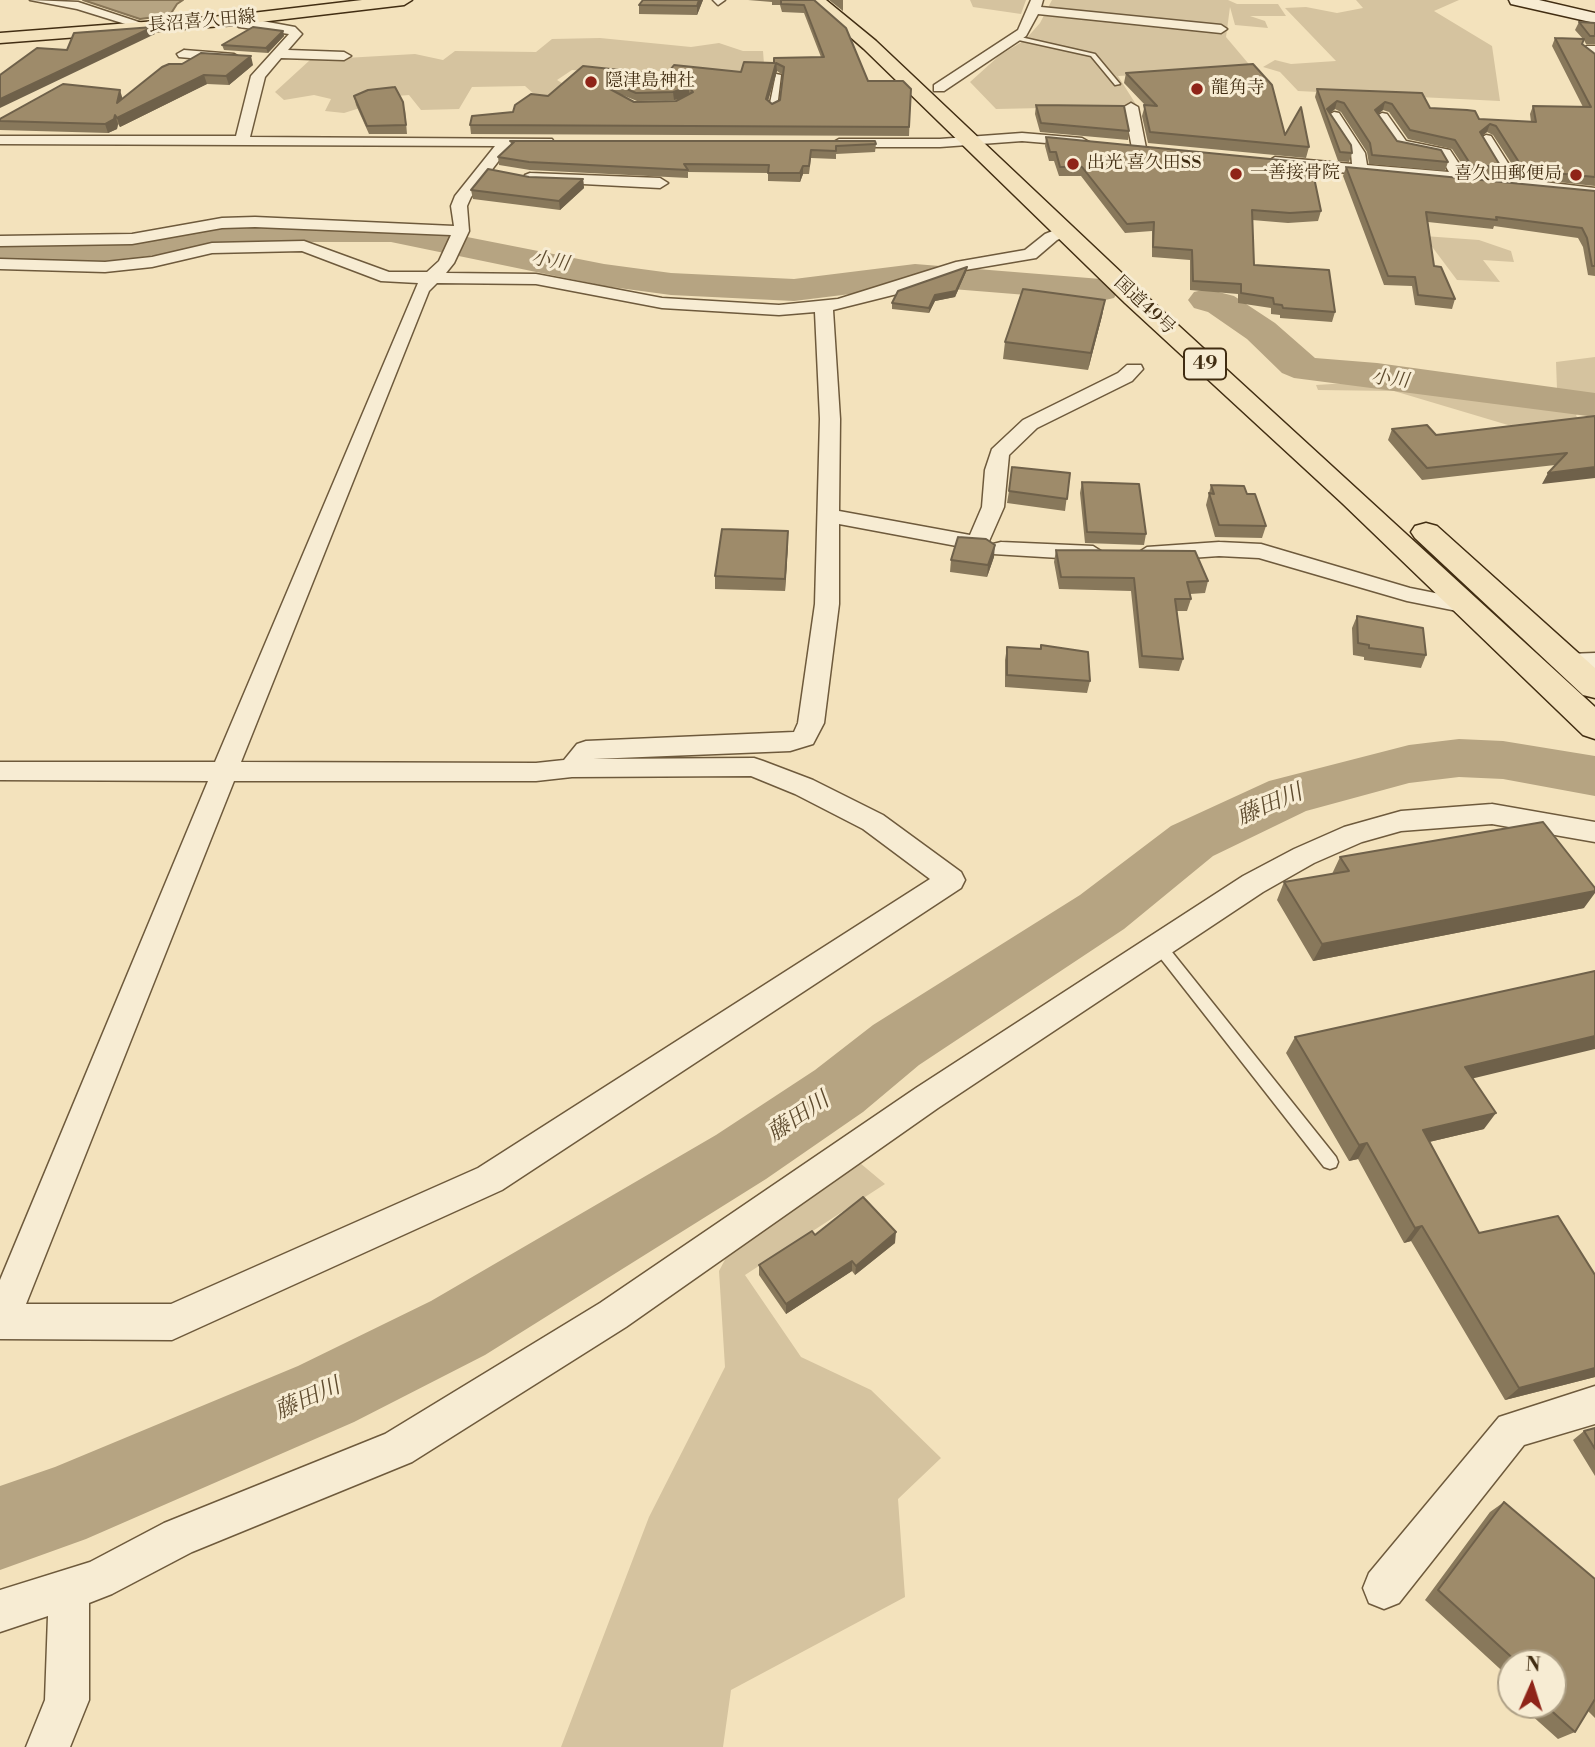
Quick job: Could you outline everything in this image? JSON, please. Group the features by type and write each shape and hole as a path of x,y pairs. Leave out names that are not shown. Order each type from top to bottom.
{"main road":[{"name":"長沼喜久田線","path":"0,38 235,20 404,0"},
{"name":"国道49号","path":"816,0 1162,294 1356,468"},
{"name":"国道49号","path":"838,0 939,88 1065,231 1595,727"},
{"path":"1405,512 1595,687"}],"street":[{"path":"36,0 78,6 148,27"},
{"path":"1517,0 1595,18"},
{"path":"939,88 1016,38 1029,24 1035,5 1221,29"},
{"path":"235,20 243,24 295,32 258,76 242,141"},
{"path":"1595,50 1587,50 1595,60"},
{"path":"184,54 344,56"},
{"path":"1131,107 1139,148"},
{"path":"1334,116 1357,153 1360,170"},
{"path":"1382,117 1401,145 1445,153 1460,178"},
{"path":"818,143 1050,138 1101,144"},
{"path":"1486,139 1513,184"},
{"path":"0,140 560,142"},
{"path":"0,771 225,771 536,772 572,768 754,768 804,787 873,822 951,880 490,1179 172,1322 0,1321 225,771 421,289 446,262 457,239 459,206 463,196 491,171 506,142"},
{"path":"1264,161 1595,193"},
{"path":"519,176 660,183"},
{"path":"0,241 132,239 222,223 255,222 457,239"},
{"path":"0,264 105,267 152,262 212,248 304,246 387,277 536,279 662,303 779,310 824,307 936,274 1030,254 1051,237 1065,231"},
{"path":"572,768 586,750 790,742 804,738 811,723 827,604 826,515 830,419 824,307"},
{"path":"826,515 883,523 978,543 993,507 999,453 1030,424 1125,377 1134,369"},
{"path":"1001,549 1125,554 1219,549 1261,551 1407,594 1467,606"},
{"path":"1568,662 1595,661"},
{"path":"0,1611 98,1580 178,1537 398,1448 613,1315 928,1098 1253,884 1304,856 1354,834 1401,821 1492,814 1595,832"},
{"path":"1384,1588 1511,1430 1595,1405"},
{"path":"48,1747 66,1700 69,1589"}],"lane":[{"path":"1016,38 1093,55 1117,84"},
{"path":"773,108 778,75"},
{"path":"1158,946 1330,1162"}],"shaded area":[{"path":"83,0 183,0 170,15 140,19"},
{"path":"970,0 1026,0 1021,14 973,7"},
{"path":"1052,0 1228,0 1237,4 1278,4 1286,16 1250,16 1265,21 1268,28 1235,25 1230,7 1226,37 1253,69 1118,76 1137,106 996,109 970,82 1000,55 1025,40 1040,23"},
{"path":"1356,0 1459,0 1434,11 1492,46 1500,101 1298,91 1280,72 1263,67 1275,60 1291,64 1336,61 1285,8 1306,7 1337,13 1363,8"},
{"path":"600,38 691,47 719,43 743,51 763,51 765,77 676,70 625,74 572,70 557,80 575,91 613,94 634,102 656,96 689,93 661,111 535,95 525,86 472,87 459,109 421,110 409,95 359,99 360,108 344,113 325,111 331,99 314,95 284,100 275,92 310,60 415,54 443,60 455,51 536,52 552,39"},
{"path":"1424,236 1479,240 1511,251 1514,262 1483,260 1500,282 1457,280"},
{"path":"1595,357 1595,397 1566,394 1557,389 1556,362"},
{"path":"1396,380 1586,409 1576,415 1580,424 1508,425 1394,391 1318,390 1316,385"},
{"path":"860,1163 885,1184 745,1275 801,1357 871,1390 941,1458 898,1499 905,1597 731,1690 723,1747 561,1747 649,1517 725,1367 719,1271 728,1254"}],"building":[{"path":"643,0 699,0 697,6 639,5"},
{"path":"781,0 814,0 846,28 868,81 903,81 911,89 909,127 470,125 472,116 513,112 515,105 531,94 548,96 583,66 666,75 674,65 741,72 744,62 774,63 774,58 824,57 804,5 781,4","holes":["776,63 784,67 780,100 772,104 766,99","613,83 636,93 673,92 689,87 693,92 676,101 634,102 610,89"]},
{"path":"1579,22 1595,23 1595,36 1590,36"},
{"path":"153,27 0,99 0,75 37,48 67,50 74,33"},
{"path":"253,27 283,31 266,48 222,45"},
{"path":"1555,38 1584,39 1582,44 1595,54 1595,177 1524,170 1496,126 1490,124 1480,132 1501,167 1471,165 1455,140 1410,130 1392,104 1385,102 1375,110 1397,141 1441,150 1448,162 1372,155 1370,143 1344,103 1337,101 1327,109 1351,145 1352,153 1340,152 1317,89 1422,93 1430,108 1475,111 1479,119 1536,122 1533,106 1591,107"},
{"path":"201,53 251,56 226,76 204,75 117,118 115,115 114,119 105,124 0,121 63,84 120,90 117,103 162,67 182,64"},
{"path":"1253,64 1272,85 1285,135 1301,107 1309,147 1150,132 1144,105 1157,106 1126,73"},
{"path":"395,87 403,102 406,125 367,126 354,96 368,90"},
{"path":"1036,105 1124,106 1129,131 1041,123"},
{"path":"1046,137 1311,163 1321,211 1290,213 1252,210 1254,265 1329,270 1335,312 1283,308 1282,305 1274,304 1273,298 1241,293 1241,284 1193,281 1192,250 1153,247 1154,222 1127,224 1082,167 1060,167 1056,152 1050,152"},
{"path":"510,141 875,141 876,144 836,146 836,151 811,150 809,166 803,166 800,173 768,173 769,165 684,164 688,170 529,162 498,157 514,142"},
{"path":"1346,167 1595,191 1595,266 1592,266 1587,238 1582,228 1496,217 1497,220 1426,212 1434,266 1441,267 1455,299 1418,295 1415,277 1388,276"},
{"path":"488,169 529,177 583,179 559,201 471,190"},
{"path":"967,267 956,291 935,295 929,308 892,303 898,291"},
{"path":"1023,289 1105,300 1091,353 1005,342"},
{"path":"1595,416 1595,467 1548,473 1567,453 1427,468 1392,429 1427,425 1436,435"},
{"path":"1012,467 1070,473 1067,499 1009,491"},
{"path":"1082,482 1139,484 1146,534 1087,532"},
{"path":"1211,485 1244,486 1247,494 1255,494 1266,526 1219,525 1209,493 1214,494"},
{"path":"722,529 788,531 785,579 715,576"},
{"path":"958,537 986,539 995,545 988,565 951,560"},
{"path":"1056,550 1195,551 1208,581 1187,582 1191,599 1175,599 1183,659 1142,656 1134,578 1061,577"},
{"path":"1357,616 1423,628 1426,655 1369,648 1369,645 1358,643"},
{"path":"1041,645 1088,652 1090,681 1007,675 1007,647 1041,649"},
{"path":"1543,822 1595,891 1322,944 1284,882 1349,871 1340,857"},
{"path":"1595,971 1595,1036 1465,1067 1496,1113 1423,1130 1479,1233 1558,1216 1595,1275 1595,1368 1519,1388 1422,1226 1415,1228 1367,1143 1359,1145 1295,1037"},
{"path":"863,1197 896,1232 856,1266 852,1261 786,1304 759,1265 812,1231 815,1235"},
{"path":"1595,1428 1595,1449 1584,1431"},
{"path":"1504,1502 1595,1579 1595,1699 1575,1732 1561,1719 1567,1719 1567,1649 1503,1649 1438,1590"}],"waterway":[{"name":"小川","path":"0,253 118,250 240,232 391,232 604,275 671,284 794,290 915,275 1101,290"},
{"name":"小川","path":"1207,300 1221,304 1261,331 1296,365 1308,370 1377,375 1595,405"},
{"name":"藤田川","path":"0,1528 56,1509 326,1394 458,1328 741,1157 839,1091 896,1045 1102,912 1192,841 1289,795 1409,764 1459,758 1503,760 1595,776"}],"place":[{"name":"隠津島神社","path":"591,82"},
{"name":"龍角寺","path":"1197,89"},
{"name":"出光 喜久田SS","path":"1073,164"},
{"name":"一善接骨院","path":"1236,174"},
{"name":"喜久田郵便局","path":"1576,175"}]}
